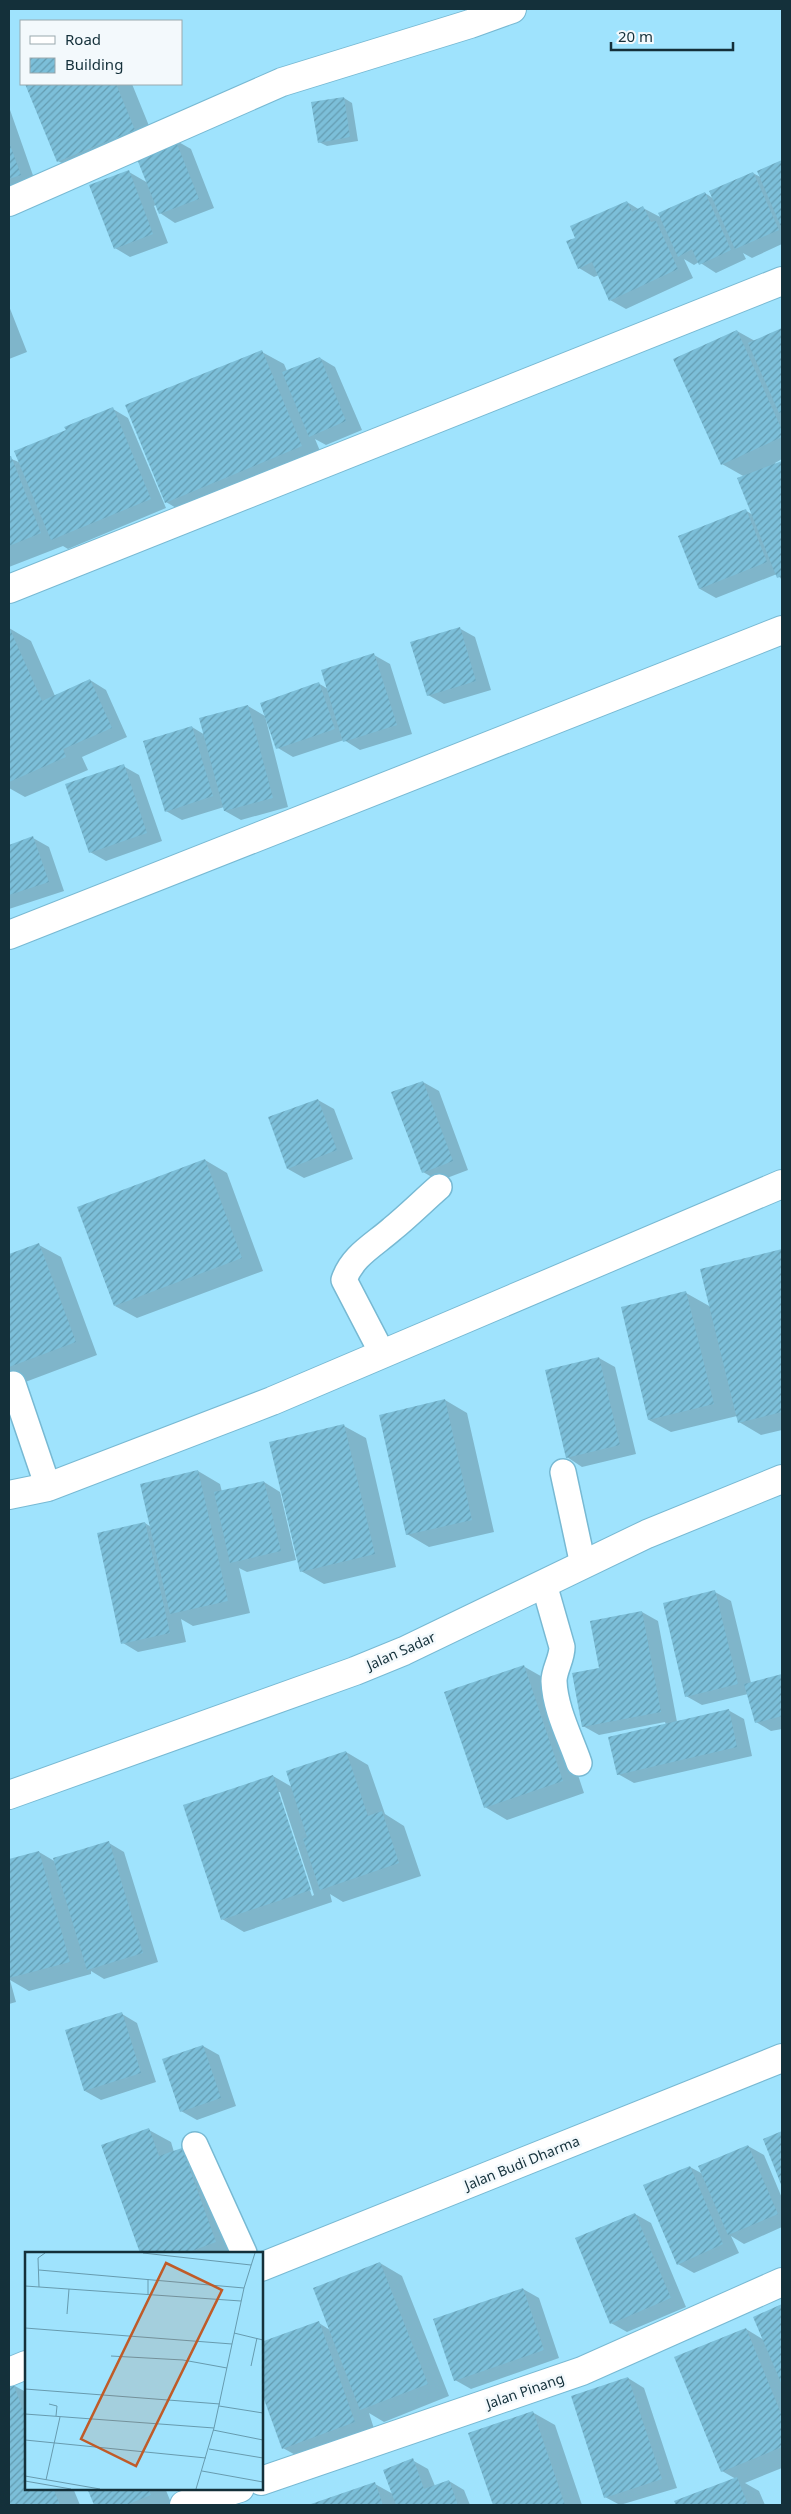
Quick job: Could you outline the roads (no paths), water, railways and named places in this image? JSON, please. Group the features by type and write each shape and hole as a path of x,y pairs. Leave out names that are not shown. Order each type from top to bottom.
{"street":[{"path":"9,202 282,82 470,24 512,9"},
{"path":"9,589 782,281"},
{"path":"9,935 782,630"},
{"path":"9,1495 48,1487 272,1401 782,1184"},
{"name":"Jalan Sadar","path":"9,1795 355,1672 647,1534 782,1479"},
{"name":"Jalan Budi Dharma","path":"262,2267 782,2058"},
{"name":"Jalan Pinang","path":"262,2481 582,2371 782,2282"},
{"path":"9,2372 25,2364"},
{"path":"184,2505 237,2489"}],"lane":[{"path":"382,1353 344,1280 348,1269 361,1254 439,1187"},
{"path":"13,1384 48,1487"},
{"path":"563,1472 583,1565"},
{"path":"544,1584 562,1647 562,1657 554,1678 555,1693 580,1763"},
{"path":"195,2145 244,2252"}]}
